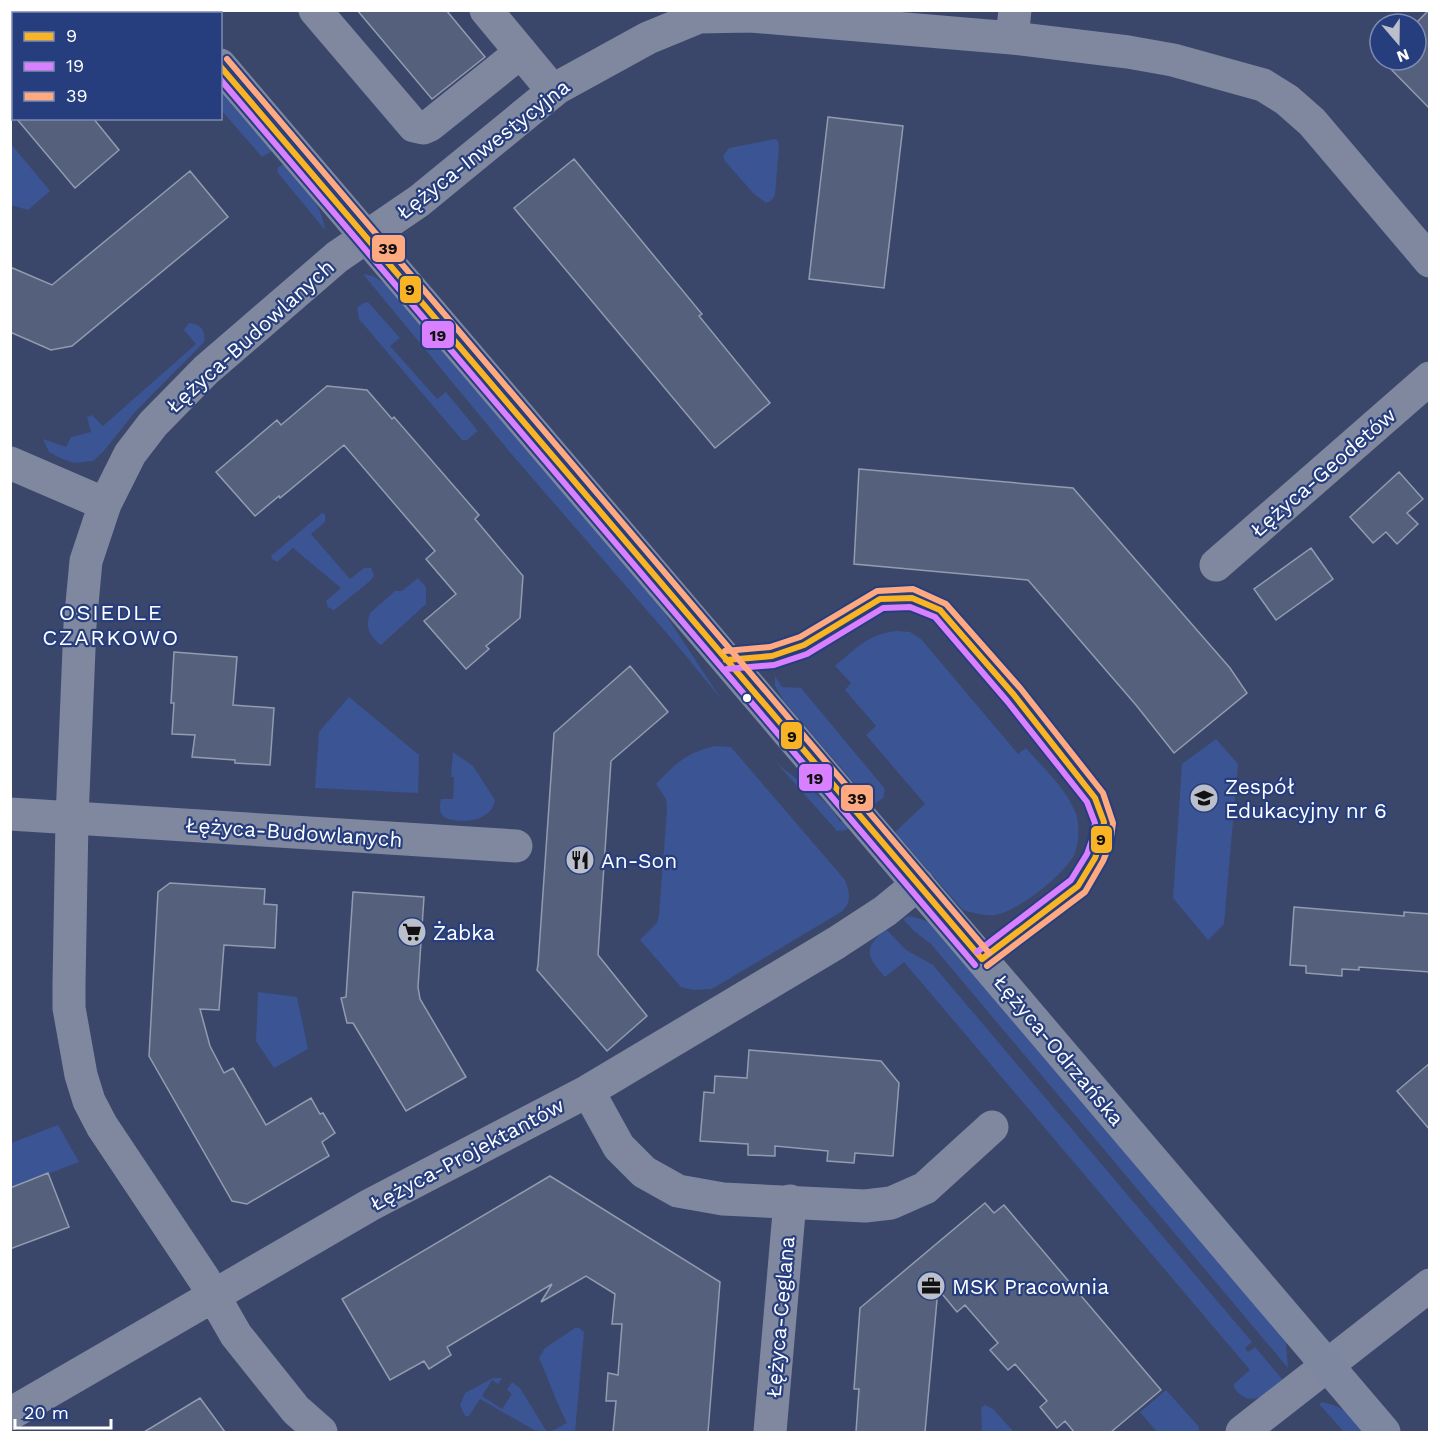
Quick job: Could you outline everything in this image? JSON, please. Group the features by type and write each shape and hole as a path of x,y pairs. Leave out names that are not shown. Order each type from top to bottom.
{"main road":[{"name":"Łężyca-Odrzańska","path":"222,67 1384,1432"}],"street":[{"path":"315,10 414,126 423,128 430,125 521,52"},
{"path":"486,10 544,80 551,93"},
{"name":"Łężyca-Inwestycyjna","path":"367,238 419,201 551,93 638,43 698,14 1013,24 1203,68 1263,85 1287,100 1312,122 1430,261"},
{"name":"Łężyca-Budowlanych","path":"215,1296 102,1126 89,1101 81,1076 69,1008 72,819 80,635 86,561 105,504 130,454 153,424 206,370 337,257 367,238"},
{"name":"Łężyca-Geodetów","path":"1216,566 1430,378"},
{"path":"10,463 105,504"},
{"path":"10,814 72,819"},
{"name":"Łężyca-Budowlanych","path":"72,819 516,846"},
{"name":"Łężyca-Projektantów","path":"10,1414 370,1205 588,1091 836,944 918,884"},
{"path":"588,1091 619,1147 644,1172 678,1191 723,1199 865,1206 891,1203 925,1188 992,1127"},
{"name":"Łężyca-Ceglana","path":"770,1432 790,1201"},
{"path":"1248,1430 1430,1285"},
{"path":"215,1296 236,1335 296,1410 321,1432"}],"shaded area":[{"path":"222,91 274,150 262,157 222,111"},
{"path":"775,139 779,147 775,195 771,201 766,203 753,193 723,156 729,148"},
{"path":"11,144 50,191 28,210 11,205"},
{"path":"285,163 315,202 325,230 278,173 277,168"},
{"path":"363,274 373,276 393,289 660,606 721,699 514,457"},
{"path":"368,302 400,338 390,346 437,399 446,392 478,431 467,440 462,440 359,319 357,308"},
{"path":"189,323 202,329 204,342 135,412 103,452 93,461 74,463 49,452 43,439 66,447 71,437 91,432 87,417 92,415 103,426 196,344 184,330"},
{"path":"322,513 325,514 325,522 311,534 350,579 364,568 371,568 374,576 334,610 328,607 326,601 341,588 293,548 277,562 271,558"},
{"path":"418,578 426,587 426,604 381,645 369,631 370,613 395,591 402,591"},
{"path":"897,631 910,632 921,639 1018,754 1026,748 1047,771 1061,787 1076,814 1078,840 1076,851 1069,863 1039,891 1004,912 987,915 963,910 895,832 925,804 866,735 876,726 845,690 851,683 835,666 871,638"},
{"path":"775,676 782,687 801,688 885,789 883,798 873,805 784,701 775,686"},
{"path":"349,697 419,755 418,793 315,788 319,732"},
{"path":"1216,739 1238,764 1224,924 1208,940 1173,898 1182,764"},
{"path":"715,746 731,747 845,880 849,897 847,905 841,912 712,989 694,990 681,987 640,940 657,923 659,915 667,810 666,799 656,784 682,760 696,752"},
{"path":"453,752 473,766 495,800 489,812 479,818 466,821 453,820 444,817 440,812 441,799 453,799 454,777 451,777"},
{"path":"774,760 819,796 840,822 844,821 850,827 837,831"},
{"path":"909,916 930,923 1283,1337 1286,1343 1288,1368 931,944 903,919"},
{"path":"886,929 906,950 933,965 1252,1342 1245,1348 1248,1352 1255,1347 1283,1380 1259,1398 1252,1399 1240,1395 1234,1388 1234,1384 1250,1370 904,962 885,977 879,970 870,952 873,942"},
{"path":"258,992 297,997 308,1049 274,1068 256,1041"},
{"path":"58,1125 79,1162 11,1188 11,1143"},
{"path":"575,1328 584,1332 575,1432 550,1432 567,1423 539,1358 545,1348"},
{"path":"493,1378 502,1378 498,1384 492,1380 482,1396 502,1409 512,1394 507,1390 512,1382 520,1388 547,1432 534,1430 480,1399 469,1416 465,1416 460,1405 465,1393"},
{"path":"1166,1390 1199,1427 1199,1432 1157,1432 1140,1412"},
{"path":"1322,1402 1347,1412 1365,1432 1344,1432 1319,1404"},
{"path":"985,1405 993,1409 1014,1432 982,1432 981,1408"}],"building":[{"path":"357,10 446,10 485,57 432,99"},
{"path":"1430,10 1430,109 1394,72 1428,72 1427,12"},
{"path":"828,117 903,126 884,288 809,279"},
{"path":"18,120 95,120 119,150 75,188"},
{"path":"574,159 702,314 699,316 770,403 715,448 514,208"},
{"path":"190,171 228,217 72,346 51,350 10,332 10,267 52,285"},
{"path":"327,386 367,390 392,419 394,417 479,515 475,519 523,576 520,618 486,646 489,649 466,669 424,621 456,594 426,559 435,551 344,445 255,516 216,472 277,420 281,425"},
{"path":"859,469 1073,488 1230,668 1247,693 1174,753 1136,705 1028,580 854,564"},
{"path":"1399,472 1423,499 1407,513 1418,524 1397,544 1386,532 1373,543 1350,517"},
{"path":"1311,548 1333,579 1276,620 1254,589"},
{"path":"174,652 237,657 233,705 274,708 270,765 192,757 195,735 172,734"},
{"path":"630,666 668,712 611,761 598,955 647,1016 607,1051 537,970 554,733"},
{"path":"170,883 265,889 264,904 277,905 275,948 224,945 219,1010 200,1009 210,1046 224,1073 233,1068 266,1125 311,1098 335,1133 322,1142 329,1156 247,1204 232,1201 149,1056 158,892"},
{"path":"353,892 424,897 418,987 420,999 466,1077 406,1111 353,1023 347,1023 341,998 346,997"},
{"path":"1294,907 1404,916 1404,912 1430,914 1430,972 1359,967 1359,970 1342,969 1342,976 1306,973 1306,966 1290,965"},
{"path":"749,1050 881,1061 899,1083 893,1156 855,1153 854,1163 827,1161 828,1151 775,1146 775,1156 748,1155 748,1144 700,1141 704,1092 714,1093 715,1076 747,1078"},
{"path":"1430,1063 1430,1130 1397,1091"},
{"path":"48,1173 69,1227 10,1249 10,1188"},
{"path":"550,1176 720,1282 708,1432 613,1432 616,1401 606,1401 608,1373 618,1375 622,1324 612,1324 615,1294 586,1276 541,1302 552,1284 447,1347 451,1355 429,1369 424,1361 390,1380 342,1299"},
{"path":"985,1203 994,1213 1004,1205 1161,1390 1111,1432 1074,1432 1065,1421 1057,1428 1040,1407 1047,1401 1015,1364 1008,1370 990,1350 998,1343 965,1305 957,1312 938,1289 925,1432 856,1432 859,1389 854,1389 860,1308"},
{"path":"200,1398 225,1432 144,1432"}],"transit line":[{"name":"39","path":"227,59 989,953"},
{"name":"9","path":"222,68 982,959"},
{"name":"19","path":"222,81 975,965"},
{"name":"39","path":"725,651 770,647 800,637 877,591 913,589 946,604 1021,689 1103,793 1113,823 1110,844 1085,892 987,966"},
{"name":"9","path":"726,660 772,656 804,645 880,599 912,598 940,610 1014,695 1095,798 1104,822 1101,842 1095,858 1078,886 982,959"},
{"name":"19","path":"727,669 774,665 807,654 883,608 910,607 935,617 1007,701 1087,802 1095,823 1087,854 1071,880 977,952"}],"place":[{"name":"Zespół Edukacyjny nr 6","path":"1204,798"},
{"name":"An-Son","path":"580,860"},
{"name":"Żabka","path":"412,932"},
{"name":"MSK Pracownia","path":"931,1286"}],"district":[{"name":"OSIEDLE CZARKOWO","path":"111,624"}]}
